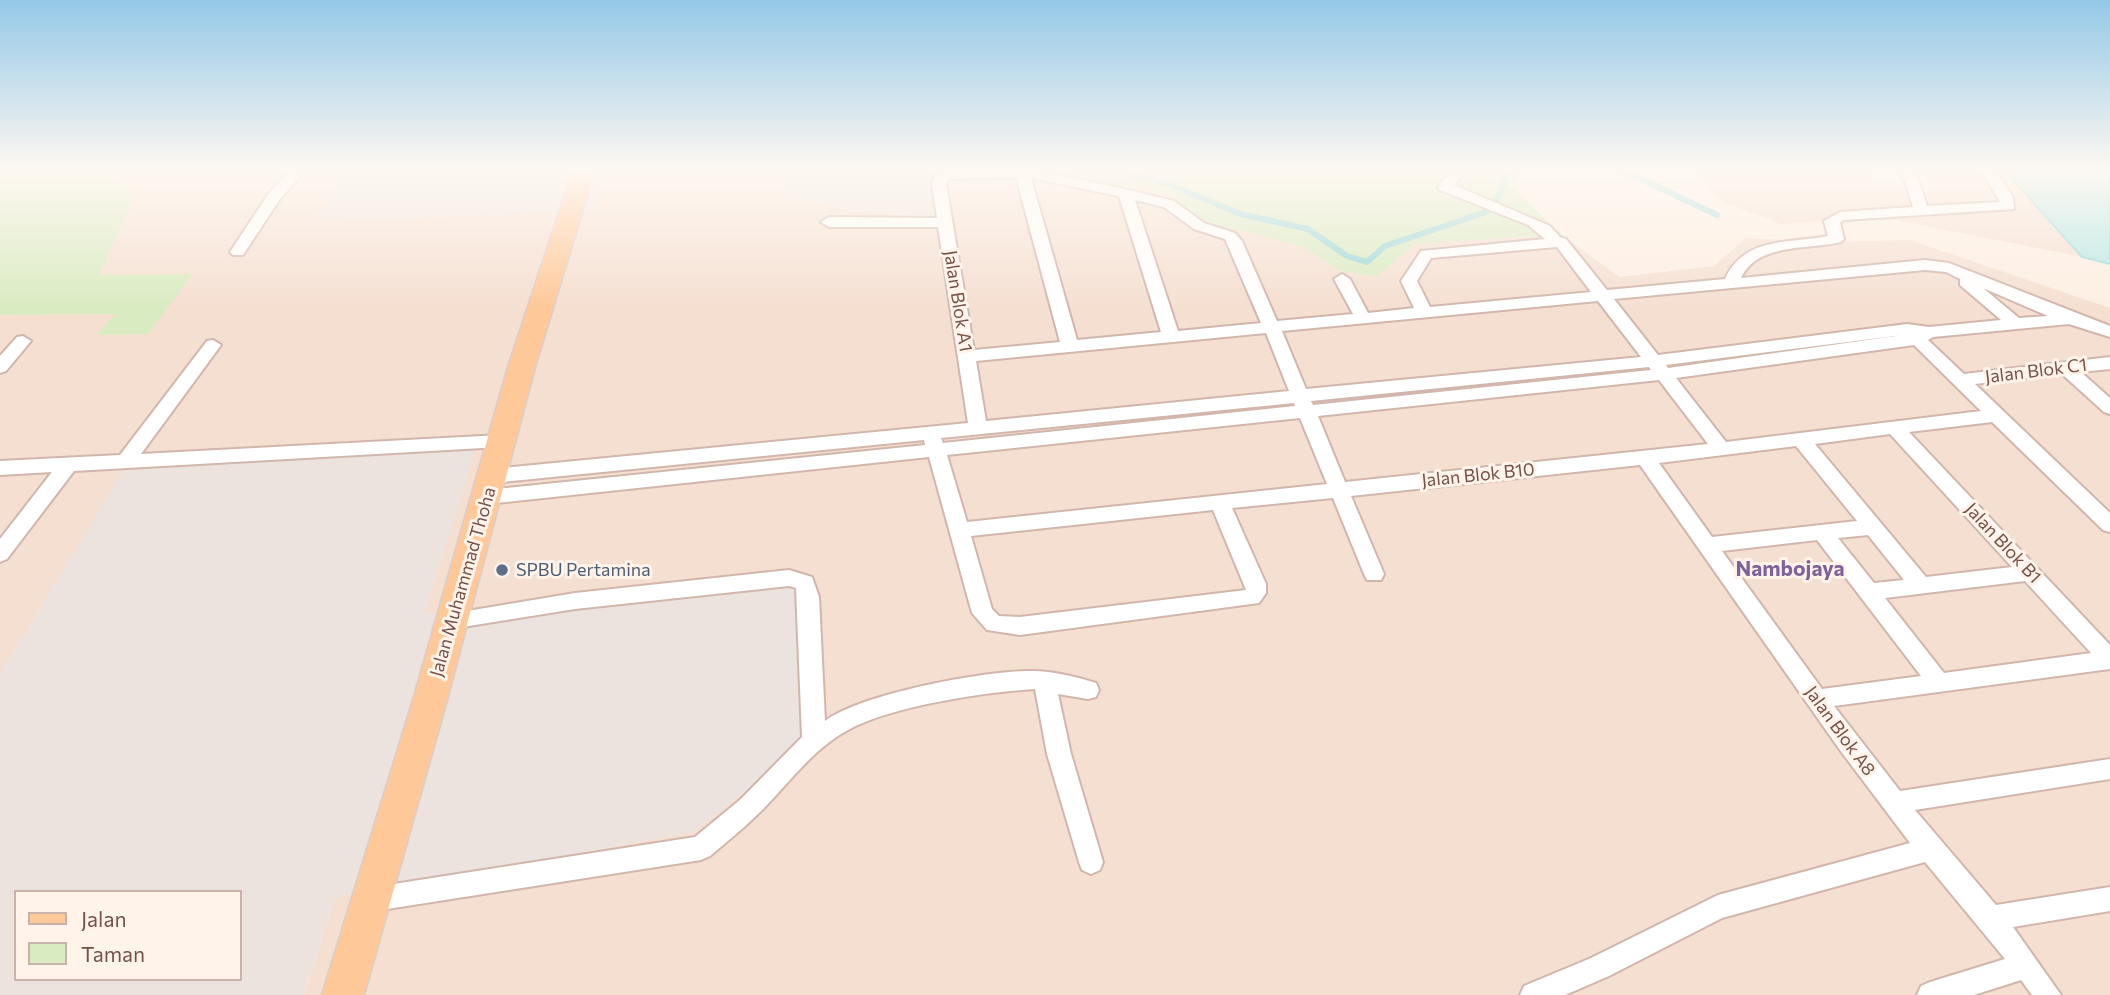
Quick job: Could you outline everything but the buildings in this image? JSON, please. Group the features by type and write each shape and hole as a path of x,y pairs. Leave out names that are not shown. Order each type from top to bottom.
{"main road":[{"name":"Jalan Muhammad Thoha","path":"343,995 367,900 430,700 501,441 570,216"}],"street":[{"path":"238,252 261,216"},
{"name":"Jalan Blok A1","path":"945,216 978,428"},
{"path":"1034,216 1070,346"},
{"path":"1133,216 1171,336"},
{"path":"1186,216 1199,226 1230,236 1243,255 1270,327 1374,573"},
{"path":"1516,216 1539,226 1555,241 1563,244 1722,449"},
{"path":"1731,283 1745,258 1762,249 1836,239 1832,221 1839,216"},
{"path":"829,222 946,223"},
{"path":"1424,313 1409,281 1426,254 1555,241"},
{"path":"967,356 1925,265 1949,268 2070,319 2110,332"},
{"path":"1949,268 2017,325"},
{"path":"1342,279 1363,318"},
{"path":"490,487 1659,368 1918,333 2070,319"},
{"path":"1918,333 1962,380 2110,524"},
{"path":"0,367 23,341"},
{"path":"125,462 213,345"},
{"name":"Jalan Blok C1","path":"1962,380 2110,363"},
{"path":"2066,368 2110,408"},
{"path":"934,442 978,428 1302,403"},
{"name":"Jalan Blok B10","path":"958,530 1645,458 1998,415"},
{"name":"Jalan Blok B1","path":"1895,428 2110,659"},
{"path":"1801,439 1921,586"},
{"path":"0,468 501,441"},
{"path":"934,442 983,613 994,624 1020,626 1252,597 1256,593 1256,584 1219,502"},
{"name":"Jalan Blok A8","path":"1645,458 1893,803 1991,918 2048,995"},
{"path":"0,554 67,466"},
{"path":"1707,545 1872,527"},
{"path":"1822,532 1939,682"},
{"path":"1869,592 2030,573"},
{"path":"450,621 575,601 789,578 805,583 809,597 814,741"},
{"path":"1816,699 2110,659"},
{"path":"367,900 701,848 749,807 814,741 839,723 880,706 1000,682 1045,682 1088,691"},
{"path":"1045,682 1059,754 1091,862"},
{"path":"1893,803 2110,769"},
{"path":"1533,995 1600,967 1718,907 1930,849"},
{"path":"1991,918 2110,899"},
{"path":"1930,995 2025,966"}],"shaded area":[{"path":"125,216 318,216 315,221 442,216 1193,216 1303,247 1340,271 1377,276 1415,244 1560,234 1620,277 1714,266 1746,238 1822,242 1910,240 2110,308 2110,995 304,995 335,897 693,832 817,736 808,573 424,614 474,452 126,467 0,675 0,315 116,314 98,334 192,275 98,275"},
{"path":"317,216 442,216 314,221"},
{"path":"1761,216 2046,216 2082,257 1880,217 1781,224"},
{"path":"475,451 424,614 808,572 817,736 693,832 335,897 304,995 0,995 0,675 126,466"}],"green space":[{"path":"0,216 125,216 99,275 193,274 148,334 97,335 115,314 0,315"},
{"path":"1193,216 1543,216 1561,234 1415,244 1377,276 1340,271 1303,247"}],"water":[{"path":"2046,216 2110,216 2110,264 2082,257"}],"waterway":[{"path":"1251,216 1308,229 1347,256 1367,262 1385,246 1473,216"}],"place":[{"name":"SPBU Pertamina","path":"502,570"}],"district":[{"name":"Nambojaya","path":"1790,569"}]}
